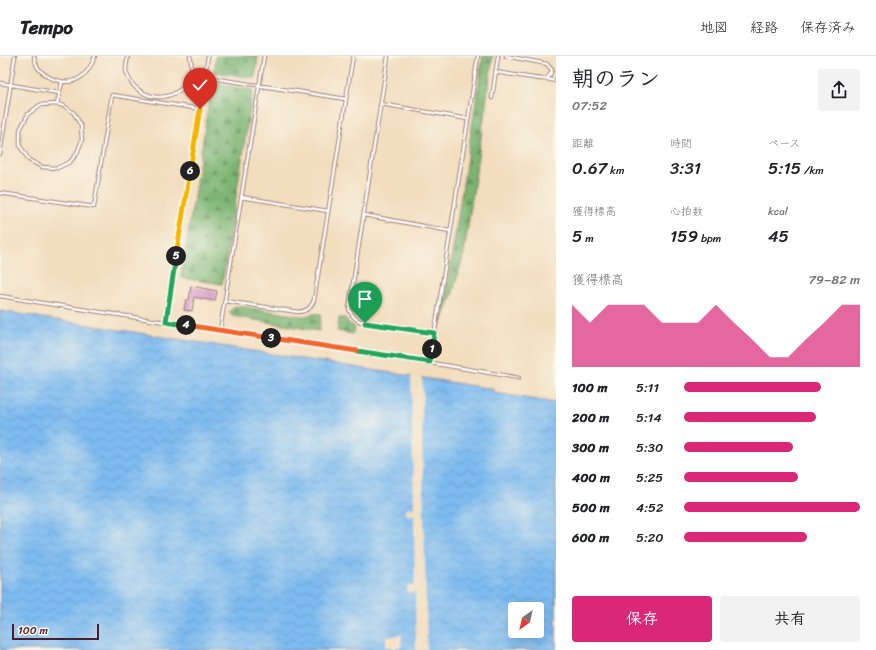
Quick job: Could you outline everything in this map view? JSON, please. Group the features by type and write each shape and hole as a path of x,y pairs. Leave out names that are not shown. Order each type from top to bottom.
{"lane":[{"path":"0,154 15,56"},
{"path":"34,56 38,67 48,77 62,82 69,82 81,77 93,63 95,56"},
{"path":"128,56 126,71 130,82 141,92 150,96 165,97 177,92 186,83 191,70 190,56"},
{"path":"166,322 208,56"},
{"path":"220,330 264,56"},
{"path":"225,300 304,312 314,300 353,56"},
{"path":"388,56 349,309 352,317 365,323 434,333"},
{"path":"430,362 478,56"},
{"path":"492,98 498,56"},
{"path":"506,56 547,64 552,70 546,79"},
{"path":"495,72 556,81"},
{"path":"205,77 346,99"},
{"path":"57,104 62,82"},
{"path":"0,83 59,93"},
{"path":"0,193 94,207 112,94 200,109"},
{"path":"57,104 74,112 81,126 82,140 77,153 70,162 57,168 42,167 29,160 20,146 20,130 28,114 40,105 57,104"},
{"path":"381,104 468,119"},
{"path":"242,197 328,210"},
{"path":"364,215 450,231"},
{"path":"0,296 430,362 519,378"}],"green space":[{"path":"216,56 258,56 255,78 214,72"},
{"path":"483,56 493,56 464,253 453,292 441,325"},
{"path":"212,83 253,90 222,284 181,278"},
{"path":"238,306 300,316 321,314 319,331 232,316 229,312"},
{"path":"339,318 345,318 349,324 355,327 353,334 337,331"}],"water":[{"path":"0,311 493,389 494,393 556,403 556,650 0,650"}],"pier":[{"path":"411,374 422,376 427,650 416,650 415,591 414,593 407,592 408,585 415,587 414,514 409,516 405,513 409,507 414,509"},
{"path":"401,635 401,647 396,647 395,650 393,650 393,647 386,647 386,637"}],"building":[{"path":"191,286 217,291 215,301 194,297 192,311 184,310 186,300 189,300"}],"route":[{"path":"200,109 166,322 430,362 434,333 365,323"}]}
